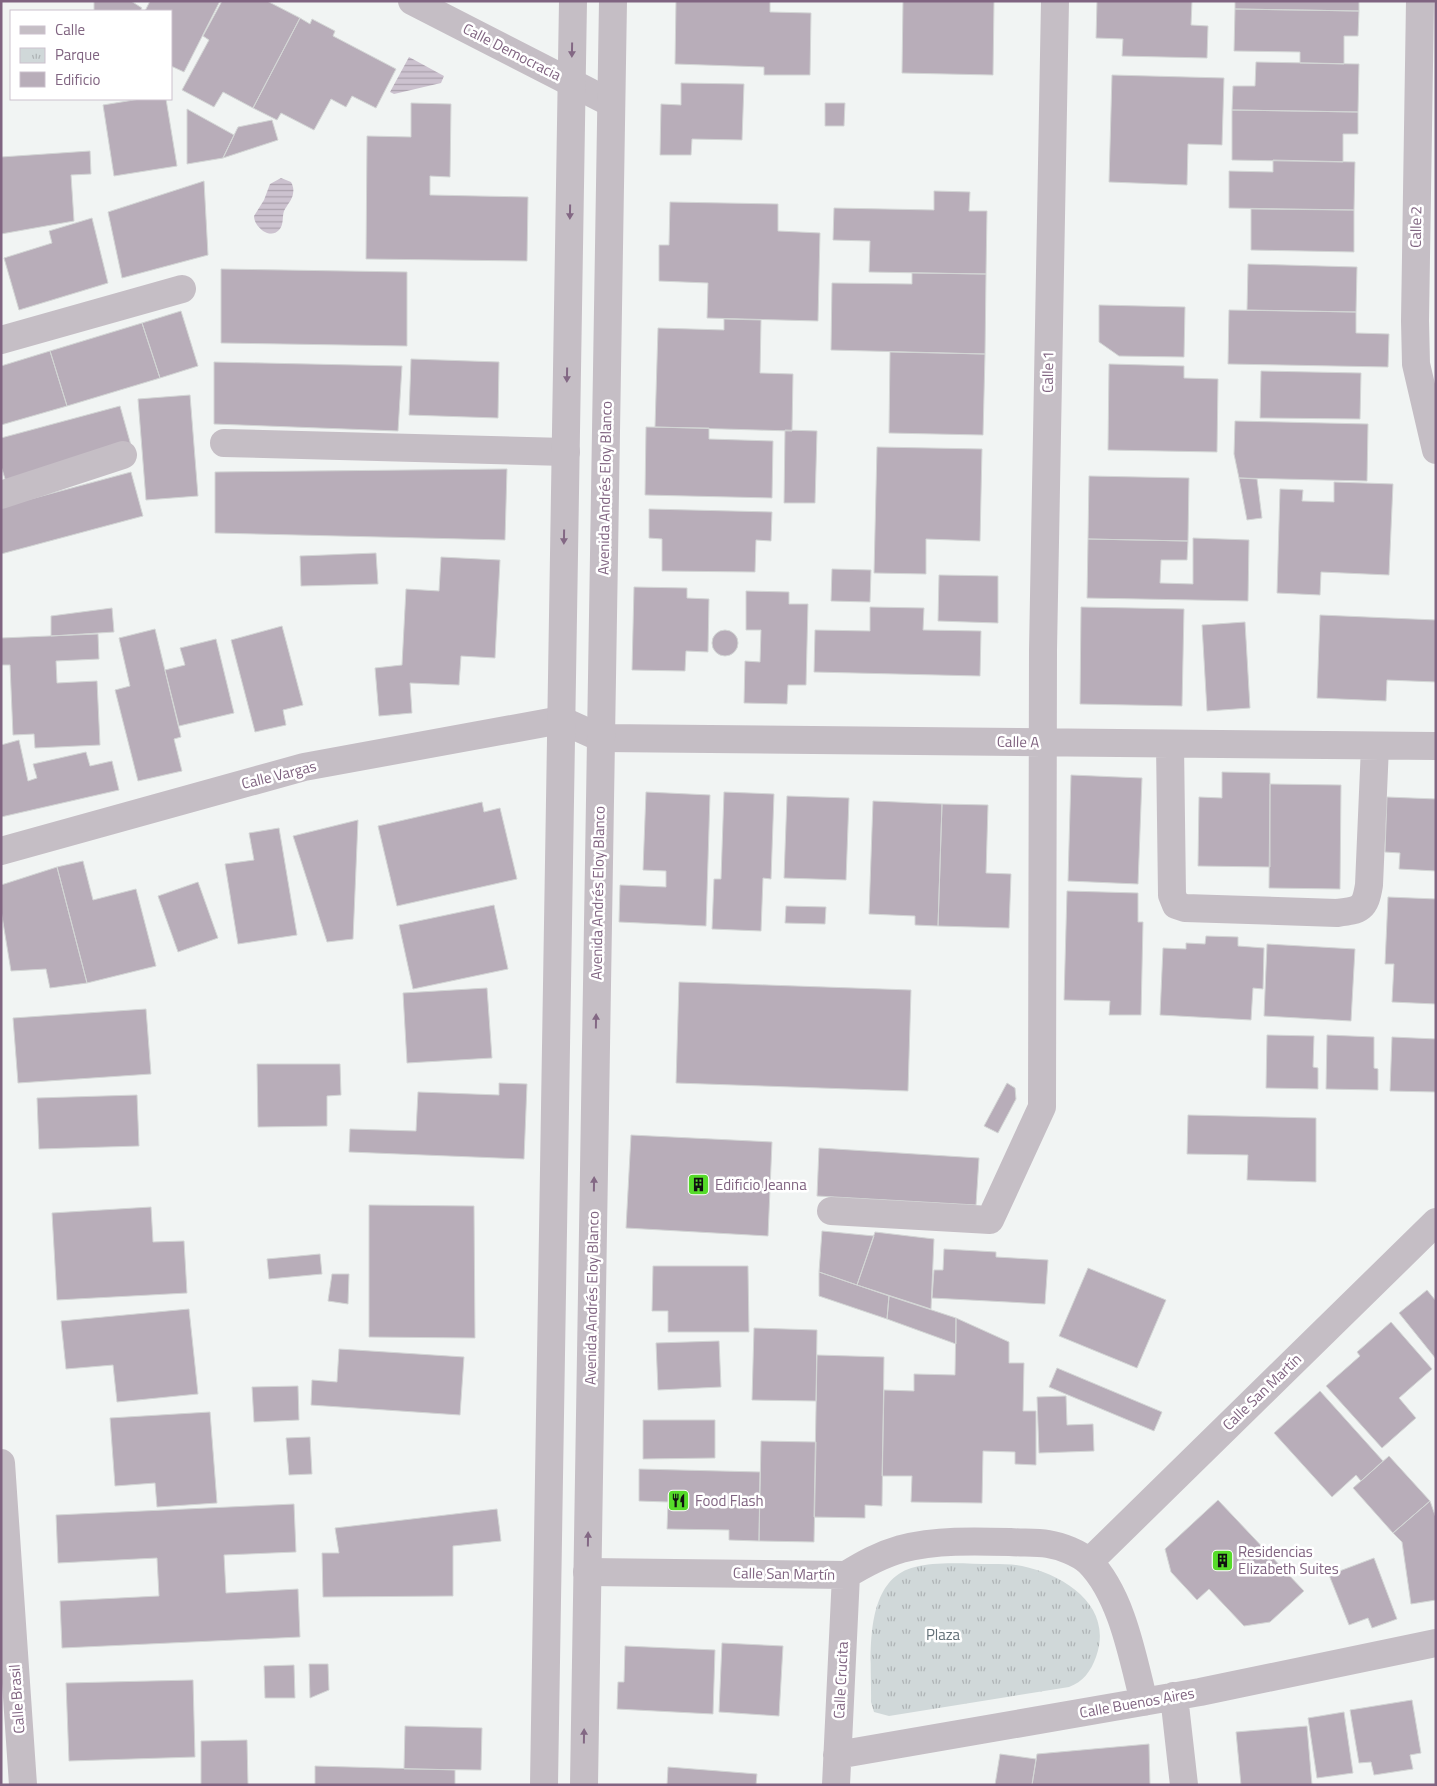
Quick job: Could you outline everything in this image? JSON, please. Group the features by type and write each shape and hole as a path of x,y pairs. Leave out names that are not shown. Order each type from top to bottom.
{"street":[{"name":"Calle Democracia","path":"412,1 611,103"},
{"path":"544,1785 573,1"},
{"name":"Avenida Andrés Eloy Blanco","path":"584,1785 613,1"},
{"name":"Calle 1","path":"831,1210 990,1220 1042,1107 1043,640 1055,1"},
{"name":"Calle 2","path":"1420,1 1415,311 1416,364 1436,450"},
{"path":"1,340 182,289"},
{"path":"224,443 566,452"},
{"path":"1,495 123,455"},
{"path":"561,720 601,738"},
{"name":"Calle Vargas","path":"1,851 304,768 561,720"},
{"name":"Calle A","path":"601,738 1436,746"},
{"path":"1170,744 1172,895 1176,905 1185,908 1338,913 1360,909 1365,904 1367,896 1369,886 1374,746"},
{"name":"Calle San Martín","path":"1089,1562 1436,1222"},
{"name":"Calle Brasil","path":"1,1463 23,1785"},
{"name":"Calle San Martín","path":"587,1572 846,1575 870,1560 900,1550 947,1542 1048,1544 1068,1550 1089,1562 1112,1596 1124,1628 1144,1702"},
{"name":"Calle Crucita","path":"836,1785 846,1575"},
{"name":"Calle Buenos Aires","path":"837,1755 1144,1702 1436,1643"},
{"path":"1174,1696 1184,1785"}],"green space":[{"name":"Plaza","path":"943,1563 1007,1564 1039,1570 1055,1577 1082,1596 1092,1609 1098,1623 1100,1639 1096,1657 1086,1675 1069,1687 889,1716 874,1712 871,1702 871,1644 878,1604 885,1588 898,1575 923,1565"}],"shaded area":[{"path":"409,57 444,76 441,83 394,94 390,92"},
{"path":"281,178 291,182 292,196 284,211 281,228 271,234 260,228 254,216 264,200 270,184"}],"building":[{"path":"94,1 131,1 142,8 141,10 94,10"},
{"path":"150,1 220,1 184,72 172,66 172,10 146,10"},
{"path":"222,1 267,1 300,18 253,108 223,92 214,107 182,90 209,40 203,36"},
{"path":"676,1 770,1 770,12 811,13 810,75 764,75 764,67 675,64"},
{"path":"903,1 994,1 993,75 902,73"},
{"path":"1097,1 1192,1 1191,25 1208,26 1207,58 1122,56 1123,39 1096,38"},
{"path":"1235,1 1359,1 1359,11 1235,9"},
{"path":"1235,9 1359,11 1358,36 1344,36 1344,64 1300,63 1300,52 1234,51"},
{"path":"300,18 310,24 312,19 335,31 333,36 396,69 376,108 352,96 346,107 331,99 314,130 281,113 277,120 253,108"},
{"path":"1256,62 1359,64 1358,112 1232,110 1233,86 1255,86"},
{"path":"1112,75 1224,78 1222,145 1188,144 1187,185 1109,182"},
{"path":"681,83 744,84 742,140 692,139 691,155 660,155 661,104 681,105"},
{"path":"134,100 166,100 177,166 114,176 103,105"},
{"path":"411,103 451,104 450,177 430,176 430,195 528,197 527,261 366,259 367,136 411,137"},
{"path":"825,103 845,103 844,126 825,126"},
{"path":"187,109 234,135 223,158 187,164"},
{"path":"1232,110 1358,112 1358,134 1343,134 1343,162 1232,160"},
{"path":"272,120 278,140 223,158 238,127"},
{"path":"90,151 91,174 71,175 74,221 1,234 1,157"},
{"path":"1273,160 1355,162 1354,210 1229,208 1229,171 1273,172"},
{"path":"204,181 208,255 122,278 108,212"},
{"path":"934,191 970,192 969,211 987,211 986,274 869,272 870,241 833,240 834,208 934,210"},
{"path":"670,202 778,204 778,231 820,233 818,321 707,318 708,283 659,281 659,245 669,245"},
{"path":"1251,209 1354,210 1354,252 1251,250"},
{"path":"92,218 108,283 19,310 4,258 52,243 49,231"},
{"path":"1248,264 1357,267 1356,312 1247,310"},
{"path":"221,269 407,272 407,346 221,343"},
{"path":"912,273 986,274 985,354 831,350 832,283 912,284"},
{"path":"1099,305 1185,307 1184,357 1119,356 1099,342"},
{"path":"1229,310 1356,312 1356,333 1389,334 1388,367 1228,364"},
{"path":"181,311 198,366 160,378 142,323"},
{"path":"724,319 761,320 760,373 793,374 792,431 655,427 658,328 724,330"},
{"path":"142,323 160,378 67,406 50,351"},
{"path":"50,351 67,406 1,425 1,366"},
{"path":"890,352 985,354 983,435 889,433"},
{"path":"411,359 499,362 498,418 409,415"},
{"path":"214,362 402,366 398,431 214,424"},
{"path":"1109,364 1184,366 1184,378 1218,379 1217,452 1108,450"},
{"path":"1261,371 1361,373 1360,419 1260,418"},
{"path":"190,395 198,496 146,500 138,399"},
{"path":"120,406 132,449 6,482 1,466 1,438"},
{"path":"1235,421 1368,424 1367,481 1239,478 1234,454"},
{"path":"646,427 709,428 709,439 773,441 772,498 645,495"},
{"path":"785,430 817,431 815,503 784,503"},
{"path":"877,447 982,449 980,541 926,539 926,574 874,573"},
{"path":"507,469 505,540 215,533 215,472"},
{"path":"131,472 143,516 1,554 1,507"},
{"path":"1089,476 1189,478 1188,541 1088,539"},
{"path":"1239,478 1257,479 1262,518 1247,520"},
{"path":"1334,482 1393,484 1389,575 1321,572 1320,595 1277,593 1280,489 1303,490 1302,501 1334,502"},
{"path":"649,509 772,512 771,541 756,540 755,572 662,571 662,539 649,538"},
{"path":"1193,538 1249,540 1248,601 1087,598 1088,539 1188,541 1187,560 1161,560 1160,583 1193,584"},
{"path":"376,553 378,584 301,586 300,556"},
{"path":"441,557 500,560 495,658 461,656 459,685 410,683 412,713 379,716 375,668 402,665 406,589 439,591"},
{"path":"832,569 871,570 870,602 831,601"},
{"path":"939,575 998,576 998,623 938,621"},
{"path":"634,587 687,588 687,598 709,599 708,652 686,651 685,671 632,670"},
{"path":"746,591 789,592 789,604 808,604 806,685 788,685 787,704 744,703 745,661 760,662 761,630 746,630"},
{"path":"870,607 924,608 923,630 981,631 980,676 814,672 815,630 870,631"},
{"path":"1081,607 1184,609 1182,706 1080,704"},
{"path":"112,608 114,632 51,636 51,616"},
{"path":"1320,615 1436,620 1436,682 1387,680 1386,701 1317,698"},
{"path":"1245,622 1250,708 1207,711 1202,625"},
{"path":"282,626 303,705 283,710 286,725 255,732 231,640"},
{"path":"155,629 181,737 174,739 182,771 138,781 115,690 130,686 119,638"},
{"path":"725,630 734,634 738,643 734,652 725,656 716,652 712,643 716,634"},
{"path":"98,634 99,659 56,661 57,683 97,681 100,745 35,748 34,734 13,735 10,665 1,665 1,638"},
{"path":"216,639 234,713 179,726 165,670 185,665 180,648"},
{"path":"19,740 28,781 37,778 33,764 86,752 90,766 112,761 119,790 1,817 1,745"},
{"path":"1222,772 1270,773 1270,867 1198,866 1199,797 1222,798"},
{"path":"1071,775 1142,778 1138,884 1068,881"},
{"path":"1270,784 1341,785 1340,889 1269,888"},
{"path":"646,792 710,795 706,926 619,922 620,885 666,887 666,871 643,870"},
{"path":"724,792 774,794 771,879 763,878 761,931 712,929 714,879 721,879"},
{"path":"787,796 849,798 846,880 784,878"},
{"path":"1387,797 1436,799 1436,871 1399,869 1400,853 1385,852"},
{"path":"873,801 942,804 938,926 915,925 915,916 869,914"},
{"path":"482,802 484,812 500,808 517,879 397,906 378,826"},
{"path":"942,804 988,805 986,873 1011,874 1009,928 938,926"},
{"path":"358,820 353,939 327,942 293,836"},
{"path":"279,828 297,935 238,944 225,864 254,860 249,833"},
{"path":"83,861 93,900 136,889 156,966 87,983 57,867"},
{"path":"57,867 87,983 50,988 46,969 11,971 1,910 1,885"},
{"path":"198,882 218,938 178,952 158,896"},
{"path":"1067,891 1138,893 1138,922 1143,922 1141,1015 1109,1015 1110,1001 1064,1000"},
{"path":"1388,897 1436,899 1436,1004 1392,1002 1394,964 1385,964"},
{"path":"494,905 508,969 413,989 399,925"},
{"path":"786,906 826,907 825,924 785,923"},
{"path":"1206,936 1238,937 1238,946 1264,948 1263,989 1253,988 1251,1020 1160,1015 1163,948 1186,949 1186,943 1205,944"},
{"path":"1267,944 1355,949 1351,1021 1264,1016"},
{"path":"679,982 911,990 908,1091 676,1083"},
{"path":"487,988 492,1058 407,1063 403,993"},
{"path":"146,1009 151,1074 18,1083 13,1018"},
{"path":"1267,1035 1314,1036 1313,1067 1318,1068 1318,1089 1266,1088"},
{"path":"1327,1035 1374,1037 1374,1068 1378,1069 1378,1090 1326,1089"},
{"path":"1392,1037 1436,1039 1436,1092 1390,1091"},
{"path":"257,1064 340,1064 341,1095 327,1096 327,1126 258,1127"},
{"path":"499,1083 527,1084 524,1159 349,1152 350,1129 416,1131 418,1092 499,1095"},
{"path":"1007,1083 1015,1088 1016,1099 998,1133 984,1126"},
{"path":"137,1095 139,1146 39,1149 37,1098"},
{"path":"1188,1115 1316,1118 1316,1182 1247,1180 1248,1155 1187,1154"},
{"name":"Edificio Jeanna","path":"631,1135 772,1142 768,1236 626,1228"},
{"path":"819,1148 979,1158 976,1205 817,1196"},
{"path":"369,1205 474,1206 475,1338 369,1337"},
{"path":"151,1207 153,1242 184,1241 187,1293 57,1300 52,1213"},
{"path":"822,1231 874,1236 857,1285 819,1272"},
{"path":"875,1232 934,1239 931,1309 857,1285"},
{"path":"944,1249 996,1252 996,1257 1048,1260 1045,1304 932,1298 934,1270 943,1270"},
{"path":"320,1254 322,1274 269,1279 267,1259"},
{"path":"653,1266 748,1266 749,1332 668,1332 668,1311 652,1311"},
{"path":"1088,1268 1166,1300 1137,1368 1059,1336"},
{"path":"819,1272 889,1296 887,1319 819,1296"},
{"path":"332,1274 349,1274 348,1304 328,1301"},
{"path":"1427,1290 1436,1301 1436,1359 1399,1313"},
{"path":"889,1296 956,1318 956,1344 887,1319"},
{"path":"189,1309 198,1394 117,1402 113,1365 66,1369 61,1321"},
{"path":"956,1318 1009,1342 1009,1363 1024,1363 1023,1411 1036,1411 1036,1465 1015,1464 1015,1452 983,1451 982,1503 911,1502 912,1476 882,1476 884,1390 914,1391 914,1374 955,1375"},
{"path":"1391,1322 1432,1369 1399,1398 1416,1418 1382,1448 1326,1386 1360,1356 1357,1352"},
{"path":"754,1328 817,1330 816,1401 752,1400"},
{"path":"719,1341 721,1387 658,1390 656,1343"},
{"path":"339,1349 464,1357 460,1415 311,1405 312,1380 337,1382"},
{"path":"817,1355 884,1357 882,1506 865,1505 865,1518 814,1517"},
{"path":"1057,1368 1162,1412 1154,1431 1049,1387"},
{"path":"298,1386 299,1420 254,1422 252,1387"},
{"path":"1320,1391 1383,1461 1361,1481 1356,1475 1332,1497 1274,1433"},
{"path":"1066,1396 1067,1425 1093,1424 1094,1451 1039,1453 1037,1397"},
{"path":"210,1412 217,1503 157,1507 155,1483 115,1486 110,1418"},
{"path":"643,1420 715,1420 715,1458 643,1459"},
{"path":"310,1437 312,1474 289,1475 286,1438"},
{"path":"761,1441 816,1442 814,1542 759,1541"},
{"path":"1389,1456 1430,1501 1393,1533 1353,1488"},
{"path":"639,1469 760,1472 759,1541 729,1540 729,1530 667,1529 668,1502 639,1501"},
{"name":"Residencias Elizabeth Suites","path":"1218,1500 1304,1591 1270,1622 1244,1626 1209,1589 1197,1600 1171,1572 1165,1549"},
{"path":"1430,1501 1436,1518 1436,1600 1411,1604 1402,1542 1393,1533"},
{"path":"294,1504 296,1552 224,1555 226,1593 298,1589 300,1637 62,1648 60,1601 159,1596 157,1558 58,1563 56,1515"},
{"path":"497,1509 501,1541 453,1546 453,1596 323,1597 322,1553 339,1553 335,1528"},
{"path":"1374,1558 1397,1619 1372,1628 1368,1618 1349,1625 1329,1575"},
{"path":"722,1643 783,1646 779,1716 719,1712"},
{"path":"625,1646 715,1650 713,1714 617,1709 618,1682 624,1682"},
{"path":"309,1664 328,1664 329,1690 310,1698"},
{"path":"294,1665 295,1698 265,1698 264,1666"},
{"path":"193,1680 195,1757 69,1761 66,1683"},
{"path":"1412,1700 1421,1753 1410,1755 1413,1769 1374,1775 1371,1762 1359,1763 1350,1710"},
{"path":"1344,1712 1353,1773 1317,1778 1308,1718"},
{"path":"405,1726 482,1728 481,1770 404,1769"},
{"path":"1307,1726 1312,1785 1241,1785 1236,1732"},
{"path":"247,1740 248,1785 201,1785 201,1741"},
{"path":"1149,1744 1150,1785 1032,1785 1037,1754"},
{"path":"1000,1754 1036,1759 1032,1785 995,1785"},
{"path":"315,1766 455,1770 455,1785 315,1785"},
{"path":"668,1767 757,1774 756,1785 667,1785"}],"place":[{"name":"Edificio Jeanna","path":"699,1185"},
{"name":"Food Flash","path":"679,1501"},
{"name":"Residencias Elizabeth Suites","path":"1222,1561"}]}
